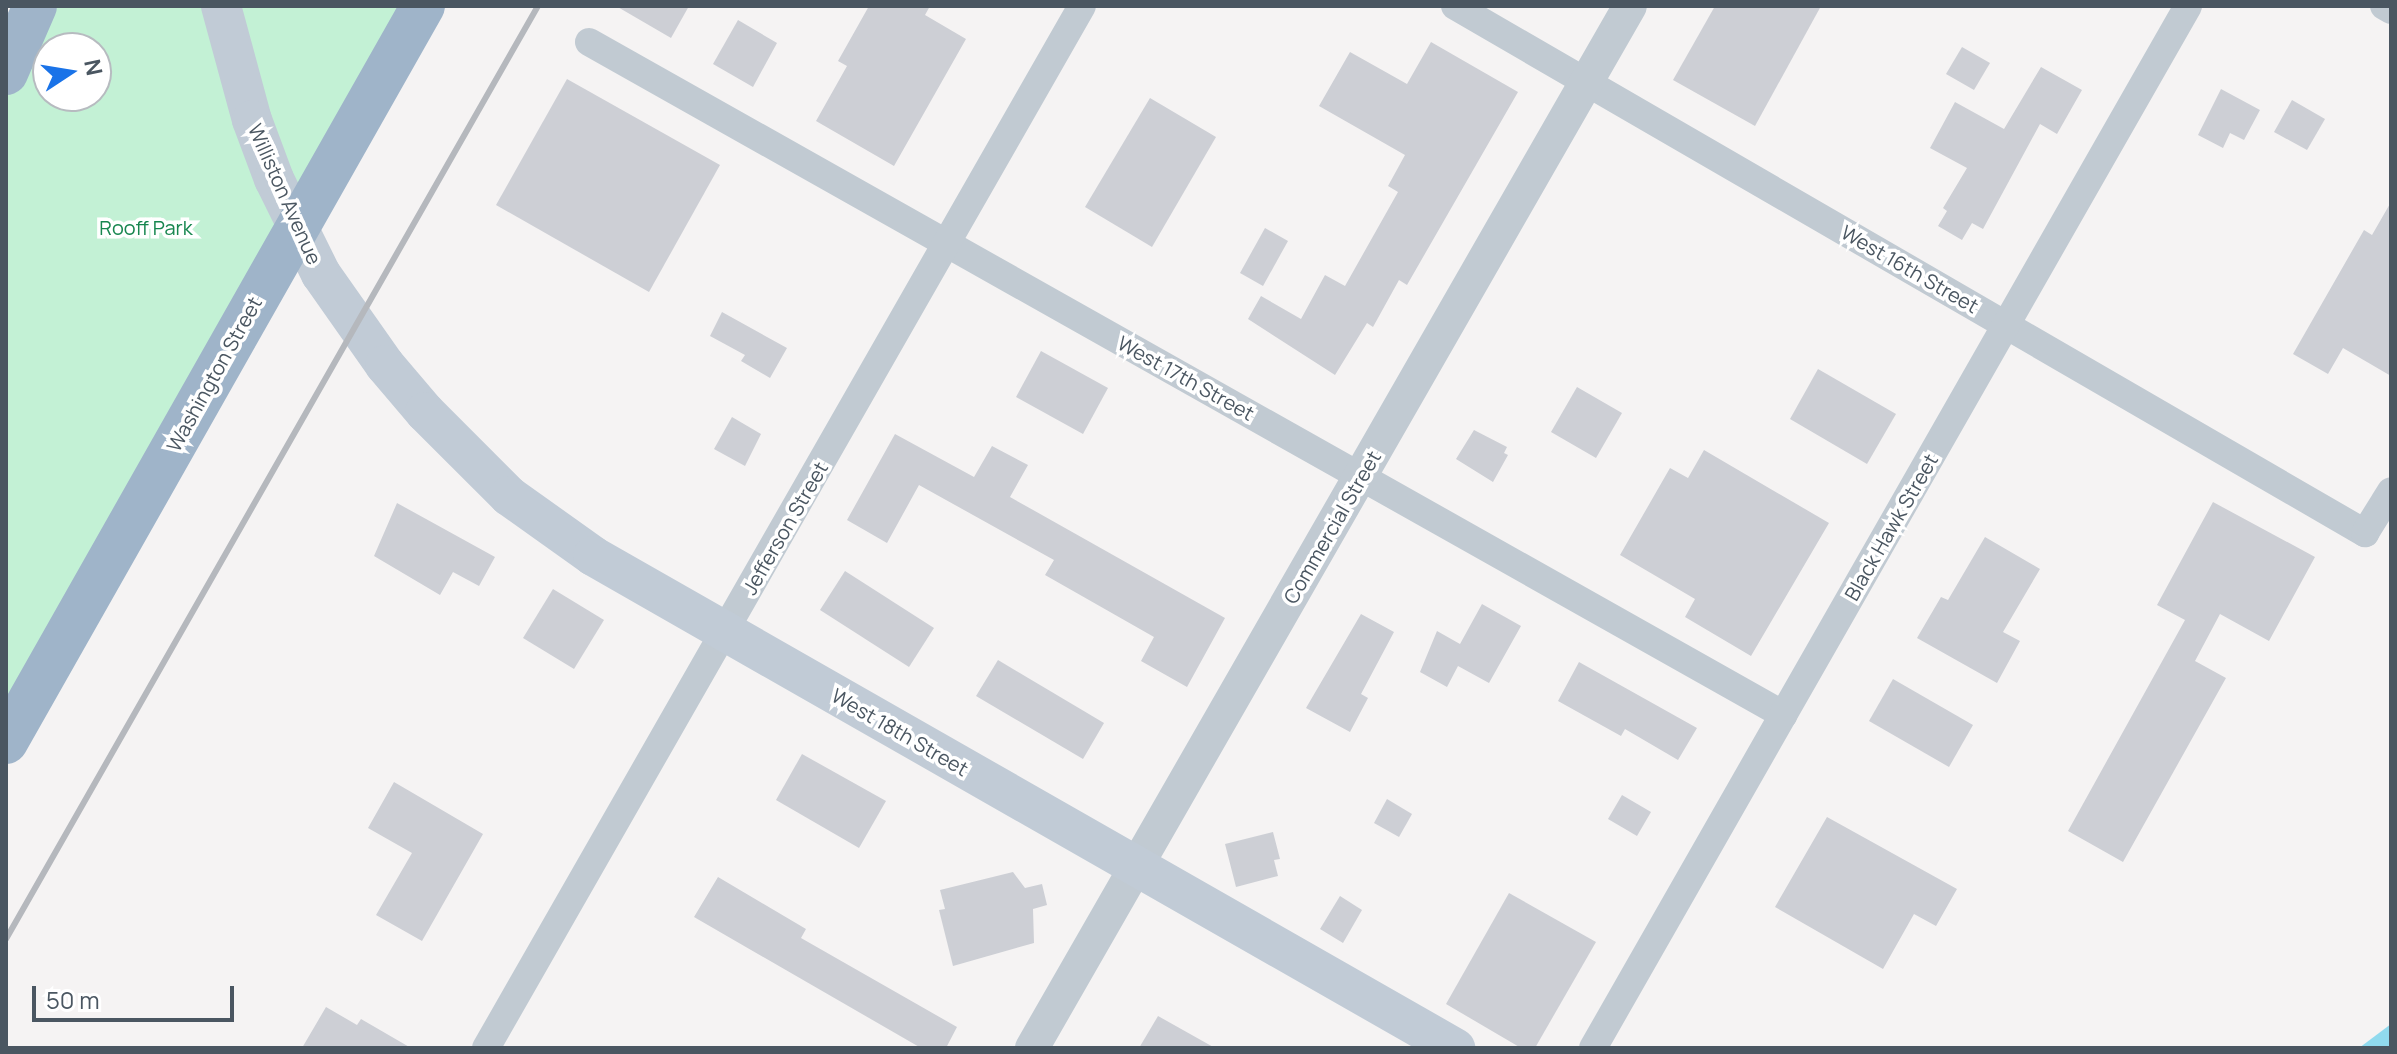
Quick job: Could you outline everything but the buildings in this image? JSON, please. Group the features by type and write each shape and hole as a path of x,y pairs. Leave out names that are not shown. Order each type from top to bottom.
{"highway":[{"path":"9,59 35,6"},
{"name":"Washington Street","path":"6,742 423,6"}],"main road":[{"name":"Williston Avenue","path":"221,6 248,107 296,227 321,274 385,365"},
{"name":"West 18th Street","path":"385,365 465,456 520,505 593,556 1455,1048"}],"street":[{"name":"Jefferson Street","path":"486,1048 1082,6"},
{"name":"West 16th Street","path":"1455,6 2365,533 2391,491"},
{"name":"Commercial Street","path":"1032,1048 1630,6"},
{"name":"Black Hawk Street","path":"1593,1048 2188,6"},
{"path":"2384,6 2391,10"},
{"name":"West 17th Street","path":"589,42 1784,715"}],"green space":[{"name":"Rooff Park","path":"35,6 434,6 6,754 6,73"}],"water":[{"path":"2391,1024 2391,1048 2359,1048"}],"railway":[{"path":"6,939 538,6"}]}
